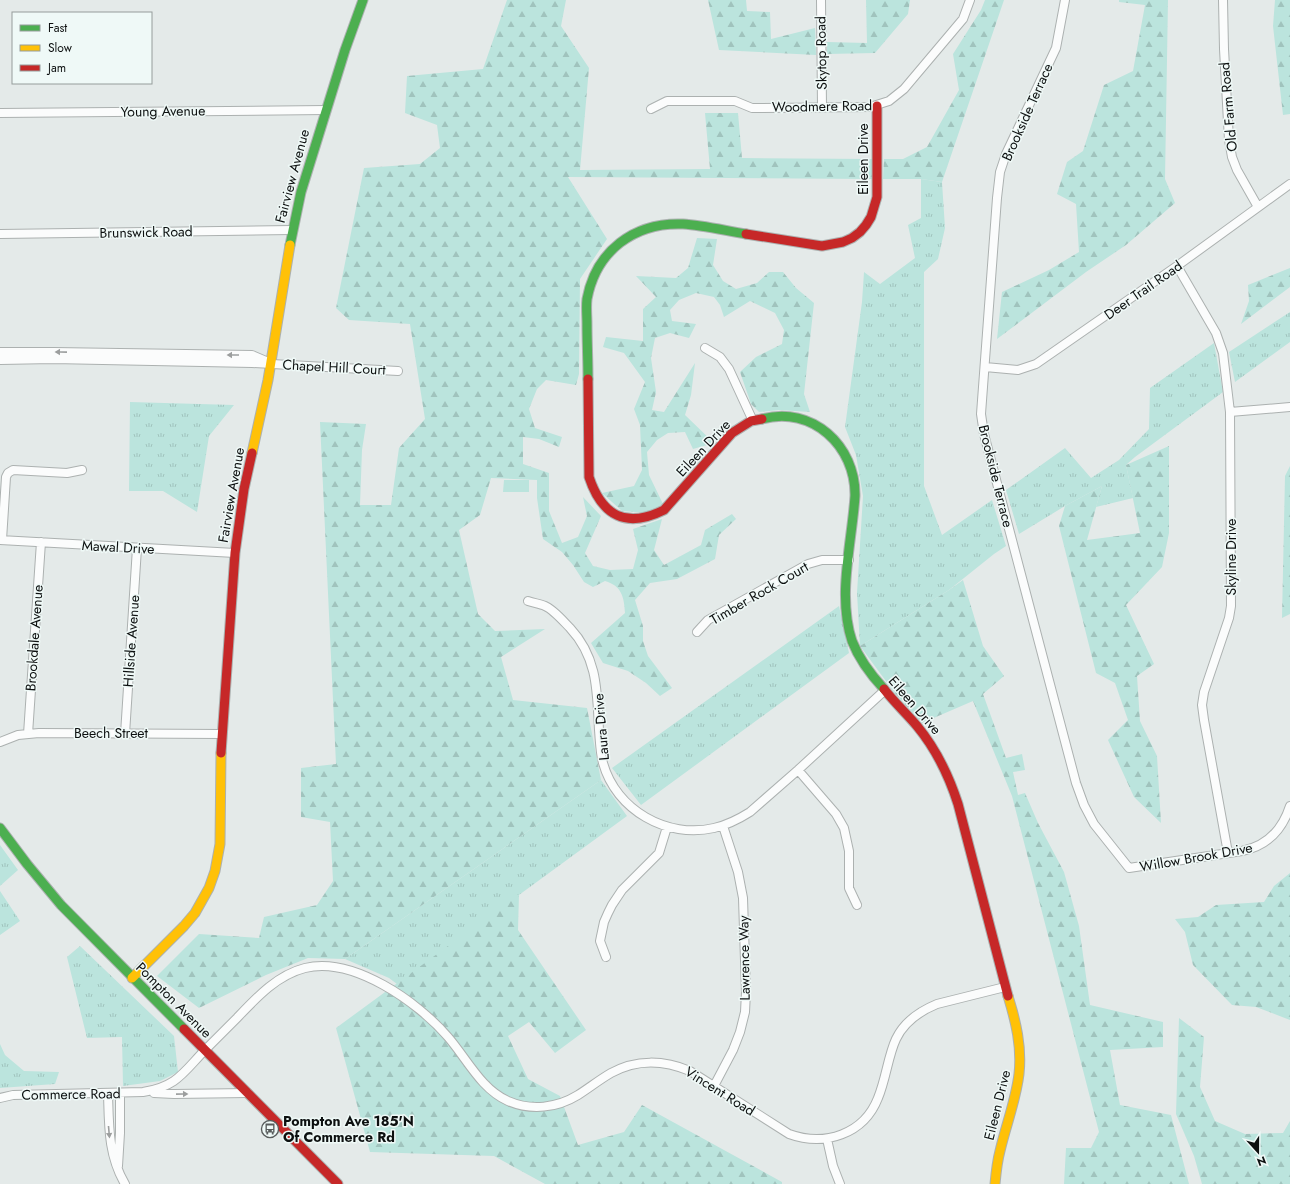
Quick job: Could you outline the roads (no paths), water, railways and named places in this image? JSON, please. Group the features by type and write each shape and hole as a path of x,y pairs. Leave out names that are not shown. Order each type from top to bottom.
{"street":[{"name":"Fairview Avenue","path":"132,978 189,920 205,897 216,865 220,844 222,734 235,553 244,489 261,415 292,230 305,177 345,50 363,0"},
{"name":"Skytop Road","path":"821,0 822,107"},
{"name":"Woodmere Road","path":"651,109 667,101 735,100 752,108 877,106 889,101 904,89 963,19 970,0"},
{"name":"Brookside Terrace","path":"1065,0 1056,48 1006,154 1000,172 981,414 984,434 1076,783 1094,824 1129,868"},
{"name":"Old Farm Road","path":"1223,0 1229,140 1232,157 1237,170 1258,207"},
{"name":"Eileen Drive","path":"877,106 876,204 874,212 867,225 850,239 836,245 822,246 684,224 667,224 649,227 633,234 618,244 599,265 591,282 586,310 589,471 591,484 596,496 608,510 619,517 632,520 645,519 658,514 668,505 726,439 739,428 753,421 771,416 785,415 810,421 836,439 848,457 853,469 855,486 845,605 850,636 862,663 884,691 924,735 938,756 950,780 958,804 1019,1036 1020,1068 1017,1091 998,1159 995,1184"},
{"name":"Young Avenue","path":"0,113 326,110"},
{"name":"Deer Trail Road","path":"985,367 1018,370 1036,364 1177,266 1290,184"},
{"name":"Brunswick Road","path":"0,234 292,230"},
{"name":"Skyline Drive","path":"1177,266 1216,333 1224,353 1230,412 1231,606 1229,618 1208,679 1202,705 1228,853"},
{"path":"705,348 720,357 729,369 753,421"},
{"path":"0,352 76,356"},
{"path":"0,360 76,356"},
{"name":"Chapel Hill Court","path":"76,356 169,358 398,371"},
{"path":"1230,412 1290,407"},
{"path":"1,540 6,477 8,473 13,470 67,474 82,470"},
{"name":"Mawal Drive","path":"1,540 235,553"},
{"name":"Brookdale Avenue","path":"28,734 41,542"},
{"name":"Hillside Avenue","path":"125,734 137,548"},
{"name":"Timber Rock Court","path":"697,632 708,620 808,564 822,560 849,560"},
{"name":"Laura Drive","path":"528,601 547,606 573,631 588,654 597,685 600,754 606,773 613,786 622,798 636,811 652,821 667,827 679,830 710,829 723,826 741,818 750,812 798,770 884,691"},
{"name":"Beech Street","path":"0,742 18,735 28,734 222,734"},
{"path":"798,770 834,810 844,828 848,843 849,888 858,905"},
{"name":"Willow Brook Drive","path":"1129,868 1249,850 1262,844 1279,830 1290,806"},
{"name":"Lawrence Way","path":"714,1086 739,1036 745,1012 746,992 743,898 738,872 723,826"},
{"path":"606,957 600,941 603,926 608,913 622,890 660,854 667,827"},
{"name":"Pompton Avenue","path":"0,828 60,905 338,1184"},
{"name":"Vincent Road","path":"205,1050 258,997 278,981 291,973 306,968 327,966 346,970 370,979 389,988 409,1002 430,1018 488,1087 500,1097 515,1104 522,1106 547,1107 563,1103 577,1096 610,1073 619,1069 645,1062 664,1063 690,1071 789,1134 804,1139 820,1140 842,1134 855,1127 871,1112 880,1092 896,1040 911,1020 937,1004 1005,987"},
{"name":"Commerce Road","path":"143,1092 164,1087 175,1080 205,1050"},
{"name":"Commerce Road","path":"0,1098 13,1095 143,1092 174,1094 248,1093"},
{"path":"108,1093 111,1151 125,1184"},
{"path":"118,1169 120,1139 120,1093"},
{"path":"828,1139 833,1166 840,1184"}],"place":[{"name":"Pompton Ave 185'N Of Commerce Rd","path":"270,1129"}]}
